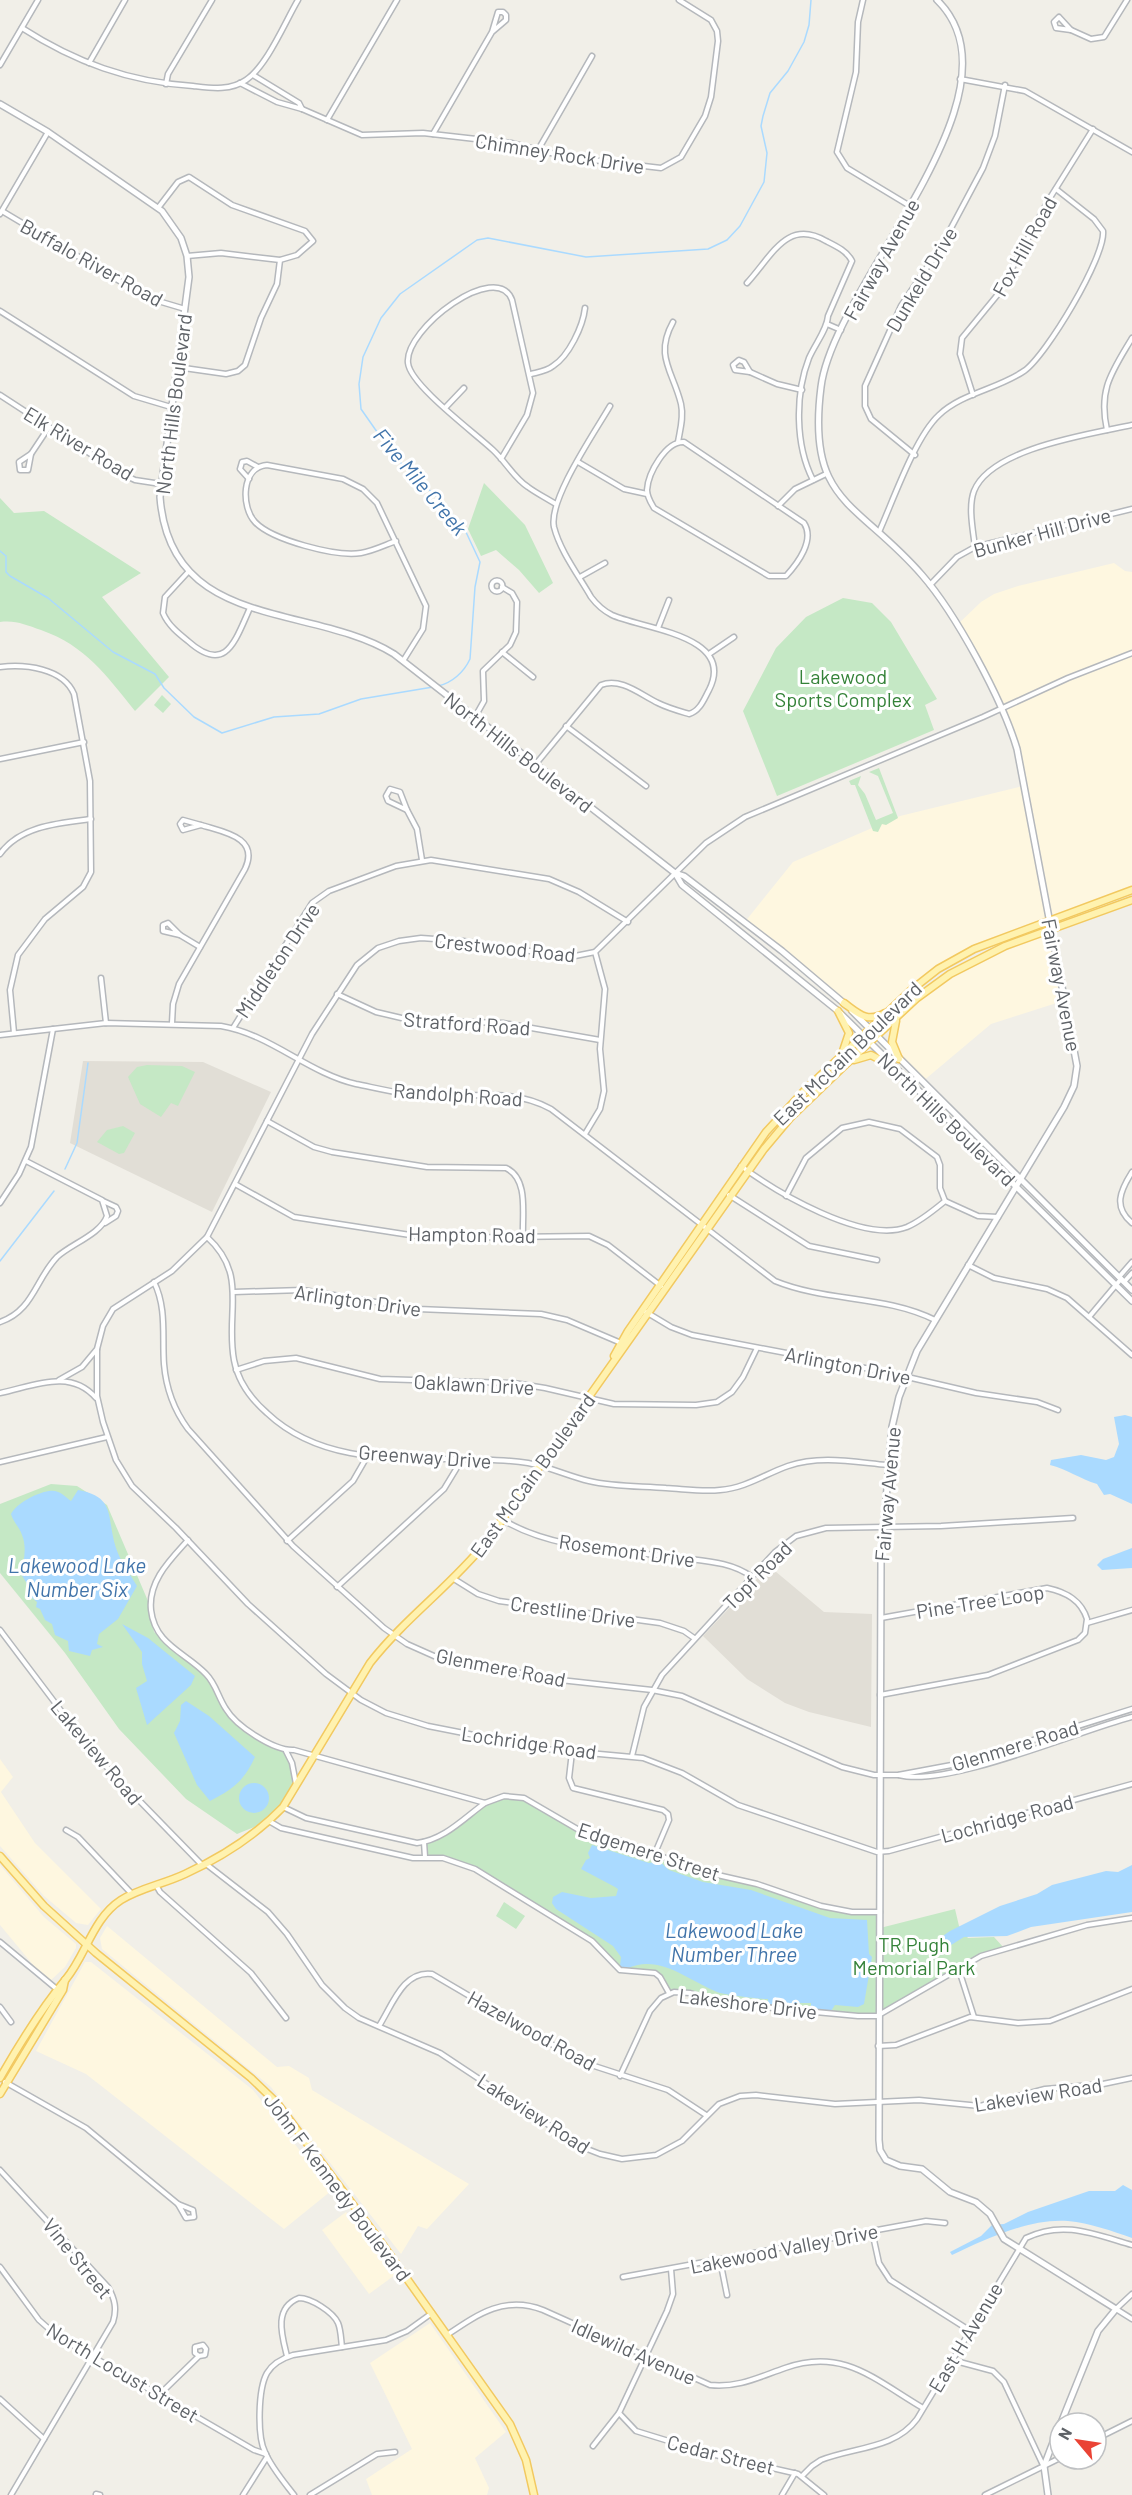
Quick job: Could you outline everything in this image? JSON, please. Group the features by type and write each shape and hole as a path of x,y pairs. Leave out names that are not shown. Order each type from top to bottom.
{"main road":[{"name":"East McCain Boulevard","path":"603,1375 621,1343 741,1166 778,1117 841,1055 927,977 962,955 1132,890"},
{"name":"East McCain Boulevard","path":"59,1991 108,1911 133,1895 204,1865 269,1821 283,1807 370,1663 394,1635 454,1579 503,1520 748,1171 790,1118 901,1013 950,974 1005,946 1132,900"},
{"path":"844,1003 869,1018 893,1008"},
{"path":"838,1011 849,1033 841,1055"},
{"path":"899,1059 892,1042 892,1035 901,1013"},
{"path":"849,1063 871,1055 892,1066"},
{"name":"John F Kennedy Boulevard","path":"0,1856 44,1906 87,1945 251,2078 277,2103 432,2313 510,2424 526,2460 534,2495"},
{"path":"0,2077 59,1991"},
{"path":"0,2094 59,1991"}],"street":[{"path":"0,65 38,0"},
{"path":"89,63 125,0"},
{"path":"166,84 168,74 212,0"},
{"path":"22,28 52,46 130,78 166,84 216,88 240,83 253,75 298,0"},
{"path":"327,120 397,0"},
{"name":"Chimney Rock Drive","path":"240,83 277,102 302,109 362,135 403,132 511,143 567,157 656,169 668,166 681,156 708,108 718,39 711,20 679,0"},
{"path":"863,0 858,22 856,72 837,152 847,168 910,206"},
{"name":"Fairway Avenue","path":"937,0 952,20 960,39 960,79 949,130 910,206 866,278 827,362 820,387 818,440 826,474 840,497 930,585 950,613 1001,708 1017,749 1076,1051 1076,1076 1067,1102 935,1320 907,1376 895,1412 887,1465 882,1528 879,1775 879,2146 886,2160 892,2164 929,2173 950,2192 983,2206 1001,2237 1018,2249"},
{"path":"1071,30 1061,18 1055,20 1056,28 1071,30 1090,39 1104,37 1127,0"},
{"path":"433,134 492,32 498,12 505,13 506,20 492,32"},
{"path":"538,150 592,56"},
{"name":"Chimney Rock Drive","path":"253,75 299,103 302,109"},
{"path":"960,79 1005,85 1034,95 1132,152"},
{"name":"Dunkeld Drive","path":"915,455 871,419 864,400 865,386 900,306 942,245 983,168 995,136 1005,85"},
{"name":"North Hills Boulevard","path":"0,104 48,132 158,208 174,225 187,256 189,277 161,484 164,525 176,552 189,571 216,591 250,608 356,636 384,648 675,873 684,876 782,951 844,1003 1120,1281 1132,1301"},
{"name":"Fox Hill Road","path":"973,395 961,361 962,338 999,293 1056,189 1093,129"},
{"path":"1,213 48,132"},
{"path":"158,208 178,182 189,177 232,205 300,228 310,235 312,242 293,257 280,260 215,253 187,256"},
{"path":"879,533 927,429 937,417 954,404 1021,374 1038,359 1086,279 1101,249 1103,236 1099,223 1056,189"},
{"name":"Buffalo River Road","path":"1,213 148,298 185,309"},
{"path":"747,283 790,236 803,231 815,234 845,252 852,261 828,316 827,324 809,358 802,390 801,449 813,480"},
{"path":"177,367 226,374 238,371 245,365 261,318 277,284 280,260"},
{"path":"501,459 531,407 533,393 531,374 510,296 497,287 478,290 450,305 426,326 414,339 408,352 408,365 412,375 501,459 528,488 556,504"},
{"path":"531,374 551,368 560,360 582,324 585,308"},
{"path":"0,311 134,396 171,407"},
{"path":"673,322 664,338 663,348 681,404 682,421 678,442"},
{"path":"827,324 841,330"},
{"path":"1107,430 1103,405 1106,387 1132,338"},
{"path":"750,372 777,384 802,390"},
{"path":"445,408 464,388"},
{"name":"Elk River Road","path":"0,395 120,473 135,480 161,484"},
{"path":"535,765 597,688 612,682 622,684 665,707 689,714 694,712 714,678 709,654 699,645 658,628 606,612 594,601 555,531 553,514 556,504 610,406"},
{"path":"975,547 973,497 984,477 1022,452 1132,425"},
{"path":"31,454 28,470 20,471 19,462 31,454 49,427"},
{"path":"678,442 691,445 804,523 809,537 786,576 775,578 654,508 647,494 650,480 664,451 678,442"},
{"path":"249,478 240,469 242,462 249,461 258,467 279,467 343,479 356,485 377,503 396,541 426,613 423,629 403,661"},
{"path":"578,462 624,489 647,494"},
{"path":"258,467 249,478 246,496 248,511 257,524 273,535 350,554 368,552 396,541"},
{"path":"778,506 795,489 826,474"},
{"name":"Bunker Hill Drive","path":"930,585 957,558 975,547 1132,509"},
{"path":"580,577 605,563"},
{"path":"189,571 165,597 163,613 170,626 204,655 216,656 228,651 250,608"},
{"path":"475,717 484,701 483,671 514,640 518,608 513,593 502,587"},
{"path":"658,628 669,600"},
{"path":"709,654 734,637"},
{"path":"502,652 533,677"},
{"name":"Crestwood Road","path":"0,1393 59,1380 82,1366 97,1349 103,1326 110,1312 185,1261 207,1237 298,1059 337,994 365,957 378,948 399,941 421,938 463,941 570,957 596,952 706,843 745,817 1068,678 1132,653"},
{"path":"0,667 47,672 63,679 74,694 90,782 92,863 86,883 45,919 25,944 15,963 10,990 14,1033"},
{"path":"566,726 646,786"},
{"path":"0,759 84,742"},
{"path":"407,810 388,801 388,791 393,789 400,792 417,829 422,860"},
{"path":"0,854 12,840 30,830 91,819"},
{"path":"171,1023 176,992 250,856 248,847 239,838 201,825 186,820 180,824 186,831 201,825"},
{"name":"Middleton Drive","path":"233,1028 312,903 338,887 396,866 422,860 457,863 549,879 579,892 628,922"},
{"name":"North Hills Boulevard","path":"675,873 682,885 838,1011 1016,1186 1132,1290"},
{"path":"180,935 170,923 163,925 165,933 180,935 200,946"},
{"path":"585,1134 598,1115 604,1096 600,1040 605,989 596,952"},
{"path":"101,978 106,1023"},
{"name":"Stratford Road","path":"337,994 376,1012 410,1020 502,1023 600,1040"},
{"name":"Randolph Road","path":"0,1035 106,1023 171,1023 233,1028 337,1078 366,1086 432,1096 524,1097 551,1109 585,1134 763,1273 784,1284 904,1307 935,1320"},
{"path":"0,1203 26,1161 53,1029"},
{"path":"267,1121 314,1147 332,1152 427,1167 506,1168 515,1173 521,1183 523,1236"},
{"path":"786,1196 806,1158 842,1128 869,1122 900,1129 937,1157 940,1165 940,1188 945,1201 978,1216 998,1217"},
{"path":"0,1322 24,1308 50,1266 63,1251 116,1216 118,1211 102,1200 26,1161"},
{"path":"741,1166 820,1215 891,1230 907,1227 945,1201"},
{"path":"1132,1172 1121,1191 1119,1201 1122,1211 1132,1223"},
{"name":"Hampton Road","path":"235,1184 279,1210 299,1218 426,1237 580,1234 596,1238 666,1290"},
{"path":"724,1191 809,1245 877,1260"},
{"path":"101,1226 107,1216 102,1200"},
{"name":"Greenway Drive","path":"207,1237 226,1261 234,1292 233,1345 236,1370 252,1398 286,1429 319,1444 368,1455 541,1466 602,1483 712,1491 741,1487 789,1466 811,1460 887,1465"},
{"path":"1089,1317 1120,1281 1132,1262"},
{"path":"968,1266 994,1278 1057,1292 1132,1355"},
{"path":"1120,1281 1132,1272"},
{"name":"Glenmere Road","path":"154,1282 163,1321 166,1377 178,1413 195,1438 288,1541 394,1635 419,1650 451,1661 551,1679 652,1690 682,1696 842,1767 879,1775 919,1777 954,1772 1132,1717"},
{"name":"Arlington Drive","path":"234,1292 303,1290 418,1310 541,1314 567,1320 621,1343"},
{"name":"Arlington Drive","path":"643,1310 692,1335 907,1376 976,1393 1036,1402 1058,1410"},
{"name":"Oaklawn Drive","path":"236,1370 264,1361 296,1358 380,1379 514,1383 625,1405 696,1405 717,1402 732,1392 740,1383 757,1348"},
{"name":"Lochridge Road","path":"97,1349 97,1399 107,1437 120,1469 132,1486 188,1540 248,1604 351,1693 386,1713 415,1723 572,1752 632,1756 671,1767 738,1805 880,1852 1132,1784"},
{"path":"59,1380 84,1386 97,1399"},
{"path":"0,1462 107,1437"},
{"path":"288,1541 348,1486 368,1455"},
{"path":"338,1587 444,1490 460,1461"},
{"name":"Topf Road","path":"632,1756 639,1719 652,1690 694,1638 752,1577 784,1544 802,1533 826,1528 882,1528 1073,1518"},
{"name":"Rosemont Drive","path":"503,1520 542,1538 707,1561 735,1568 752,1577"},
{"name":"Edgemere Street","path":"188,1540 160,1573 154,1586 151,1608 157,1630 167,1644 208,1676 234,1721 286,1751 314,1756 485,1803 504,1796 524,1798 579,1830 621,1841 700,1871 749,1881 821,1906 852,1912 880,1912"},
{"name":"Crestline Drive","path":"454,1579 473,1591 499,1601 660,1623 694,1638"},
{"name":"Pine Tree Loop","path":"881,1618 1047,1588 1076,1600 1084,1611 1087,1623"},
{"path":"880,1695 988,1675 1076,1642 1085,1633 1087,1623 1132,1610"},
{"name":"Lakeview Road","path":"0,1630 93,1754 204,1865 273,1917 339,2003 359,2018 440,2053 582,2147 600,2154 632,2159 656,2155 682,2141 719,2104 740,2096 756,2095 835,2104 919,2100 980,2106 1046,2089 1103,2084 1132,2078"},
{"name":"Glenmere Road","path":"898,1775 973,1759 1132,1709"},
{"path":"286,1751 292,1763 296,1785"},
{"path":"572,1752 569,1778 573,1788 663,1810 668,1814 669,1820 655,1853"},
{"path":"283,1807 306,1818 406,1842 424,1842 458,1824 485,1803"},
{"name":"Lakeshore Drive","path":"269,1821 281,1828 413,1858 454,1860 475,1869 592,1941 615,1967 625,1972 655,1973 660,1977 669,1993 683,1991 721,2003 858,2016 878,2014 896,2007 957,1968 981,1956 1067,1930 1132,1918"},
{"path":"66,1830 78,1837 133,1895"},
{"path":"424,1842 425,1857"},
{"path":"156,1885 160,1892 251,1973 286,2018"},
{"path":"0,1941 59,1991"},
{"path":"957,1968 974,2017"},
{"name":"Hazelwood Road","path":"379,2026 408,1980 420,1974 432,1974 582,2062 677,2094 706,2115"},
{"path":"878,2046 896,2045 974,2017 1018,2023 1050,2021 1077,2013 1132,1989"},
{"path":"620,2076 650,2011 669,1993"},
{"path":"0,2007 11,2022"},
{"path":"0,2077 6,2084 86,2128 178,2204 193,2210 194,2217 186,2218 178,2204"},
{"name":"Vine Street","path":"0,2170 113,2295 116,2309 114,2318 93,2356 11,2495"},
{"name":"Lakewood Valley Drive","path":"623,2277 926,2221 945,2223"},
{"name":"East H Avenue","path":"802,2476 812,2466 827,2458 896,2438 914,2423 1026,2238 1045,2230 1060,2228 1132,2245"},
{"path":"872,2231 879,2263 890,2280 969,2330"},
{"path":"1018,2249 1132,2319"},
{"path":"720,2260 727,2295"},
{"name":"North Locust Street","path":"0,2267 46,2327 159,2395 267,2455 294,2495"},
{"path":"593,2446 619,2413 670,2303 673,2287 670,2269"},
{"path":"1065,2411 1098,2331 1132,2294"},
{"path":"287,2356 281,2320 286,2307 299,2298 310,2301 334,2317 339,2327 342,2347"},
{"name":"Idlewild Avenue","path":"447,2335 490,2308 524,2305 543,2310 698,2381 722,2386 749,2381 809,2360 831,2360 849,2365 923,2408"},
{"path":"243,2495 267,2455 260,2428 262,2388 268,2371 287,2356 394,2337 432,2313"},
{"path":"159,2395 199,2356"},
{"path":"952,2360 993,2371 1002,2379 1044,2466 1048,2495"},
{"path":"0,2399 44,2439"},
{"name":"Cedar Street","path":"619,2413 636,2431 711,2454 795,2473 802,2476 824,2495"},
{"path":"1108,2433 1132,2421"},
{"path":"310,2495 377,2454 395,2452"},
{"path":"1044,2466 1048,2456"},
{"path":"985,2495 1048,2464"},
{"path":"782,2495 795,2473"}],"shaded area":[{"path":"1114,563 1125,571 1132,572 1132,890 1050,920 950,962 893,1008 875,1018 861,1015 744,923 793,862 900,816 1023,786 1015,742 997,701 956,626 981,602 994,594"},
{"path":"1052,929 1066,1000 991,1024 922,1082 899,1059 892,1035 894,1024 927,990 988,954"},
{"path":"83,1061 203,1062 271,1092 212,1212 70,1143"},
{"path":"769,1566 824,1612 872,1614 871,1727 809,1712 785,1703 747,1679 703,1636"},
{"path":"0,1759 13,1777 1,1792 35,1843 101,1909 88,1925 76,1923 44,1896 0,1846"},
{"path":"0,1865 44,1917 76,1944 65,1967 48,1983 0,1925"},
{"path":"107,1926 277,2067 289,2066 309,2078 312,2090 469,2184 427,2229 418,2226 401,2254 271,2087 102,1949 100,1938"},
{"path":"85,1962 91,1962 253,2090 331,2191 284,2229 86,2074 36,2051"},
{"path":"346,2212 395,2275 369,2294 322,2230"},
{"path":"430,2323 506,2432 475,2458 489,2488 487,2495 372,2495 366,2479 412,2449 370,2363"}],"green space":[{"path":"484,483 525,525 553,583 539,593 519,570 496,550 481,556 468,529"},
{"path":"0,498 14,513 44,511 141,573 102,597 169,677 135,711 94,663 71,644 26,625 0,622"},
{"name":"Lakewood Sports Complex","path":"843,598 872,603 891,622 937,699 925,705 934,730 777,796 743,711 776,648 806,617"},
{"path":"162,695 171,704 163,713 154,705"},
{"path":"879,768 898,818 886,825 882,824 878,832 873,831 855,785 851,785 849,781 861,776 858,785 865,794 876,820 893,813 878,776 869,772"},
{"path":"182,1066 195,1072 178,1106 171,1103 161,1117 140,1104 128,1077 137,1067"},
{"path":"123,1126 135,1133 124,1153 119,1154 97,1142 107,1130"},
{"path":"51,1484 77,1486 107,1505 151,1608 154,1632 208,1676 223,1704 241,1726 287,1754 298,1784 269,1821 237,1834 186,1799 119,1729 65,1653 0,1573 0,1504"},
{"name":"TR Pugh Memorial Park","path":"510,1796 544,1808 579,1830 609,1838 686,1866 741,1879 813,1904 852,1912 880,1912 880,1928 955,1909 959,1926 968,1938 994,1937 1004,1948 972,1960 877,2016 795,2011 669,1993 660,1977 652,1972 621,1968 599,1948 546,1912 465,1864 443,1858 425,1857 424,1842 448,1831 485,1803"},
{"path":"504,1902 525,1916 516,1929 496,1916"}],"water":[{"path":"1125,1415 1132,1417 1132,1504 1110,1494 1104,1495 1097,1484 1050,1465 1051,1460 1081,1455 1106,1460 1114,1457 1119,1444 1114,1417"},
{"name":"Lakewood Lake Number Six","path":"78,1490 90,1493 105,1504 118,1553 137,1586 118,1619 99,1634 97,1644 103,1647 92,1650 90,1656 69,1651 68,1641 55,1635 52,1624 45,1620 40,1609 36,1607 37,1602 30,1596 29,1587 21,1574 24,1540 11,1514 22,1502 38,1494 55,1491 71,1501"},
{"path":"1132,1548 1132,1568 1102,1570 1097,1565 1103,1559"},
{"path":"122,1624 148,1638 195,1676 191,1685 147,1725 136,1688 147,1681 142,1664 142,1652"},
{"path":"186,1701 209,1716 255,1757 247,1772 237,1783 210,1801 197,1785 174,1733 180,1721 181,1705"},
{"path":"254,1783 265,1787 269,1798 265,1809 254,1813 243,1809 239,1798 243,1787"},
{"name":"Lakewood Lake Number Three","path":"592,1845 649,1863 659,1861 669,1870 703,1882 751,1890 830,1918 867,1920 869,1954 872,1957 864,2004 858,2007 835,2005 831,2011 811,2009 811,2003 797,2003 793,2008 768,2005 768,1999 717,1992 661,1966 638,1965 626,1969 620,1966 621,1957 613,1946 556,1909 552,1903 553,1897 562,1892 591,1898 616,1896 618,1889 581,1869 586,1860 590,1858 588,1853"},
{"path":"1132,1865 1132,1912 1031,1927 1007,1936 964,1937 943,1950 927,1952 924,1949 950,1931 1000,1906 1037,1894 1052,1885 1106,1871 1118,1872"},
{"path":"1123,2185 1132,2190 1132,2238 1084,2224 1054,2221 1024,2226 994,2236 952,2255 950,2252 981,2236 992,2225 1004,2224 1028,2212 1089,2191 1115,2191"}],"waterway":[{"name":"Five Mile Creek","path":"438,686 457,676 470,659 475,587 480,562 465,530 441,501 400,462 361,409 359,384 363,357 381,318 400,294 477,240 488,238 586,257 708,249 727,240 740,226 764,182 767,153 761,126 763,116 770,93 788,71 804,42 809,25 811,0"},
{"name":"Five Mile Creek","path":"0,551 6,556 6,572 10,576 48,598 113,652 155,674 164,688 194,717 222,733 274,717 319,714 361,699 433,687"},
{"path":"65,1169 77,1143 88,1063"},
{"path":"0,1261 54,1191"}]}
